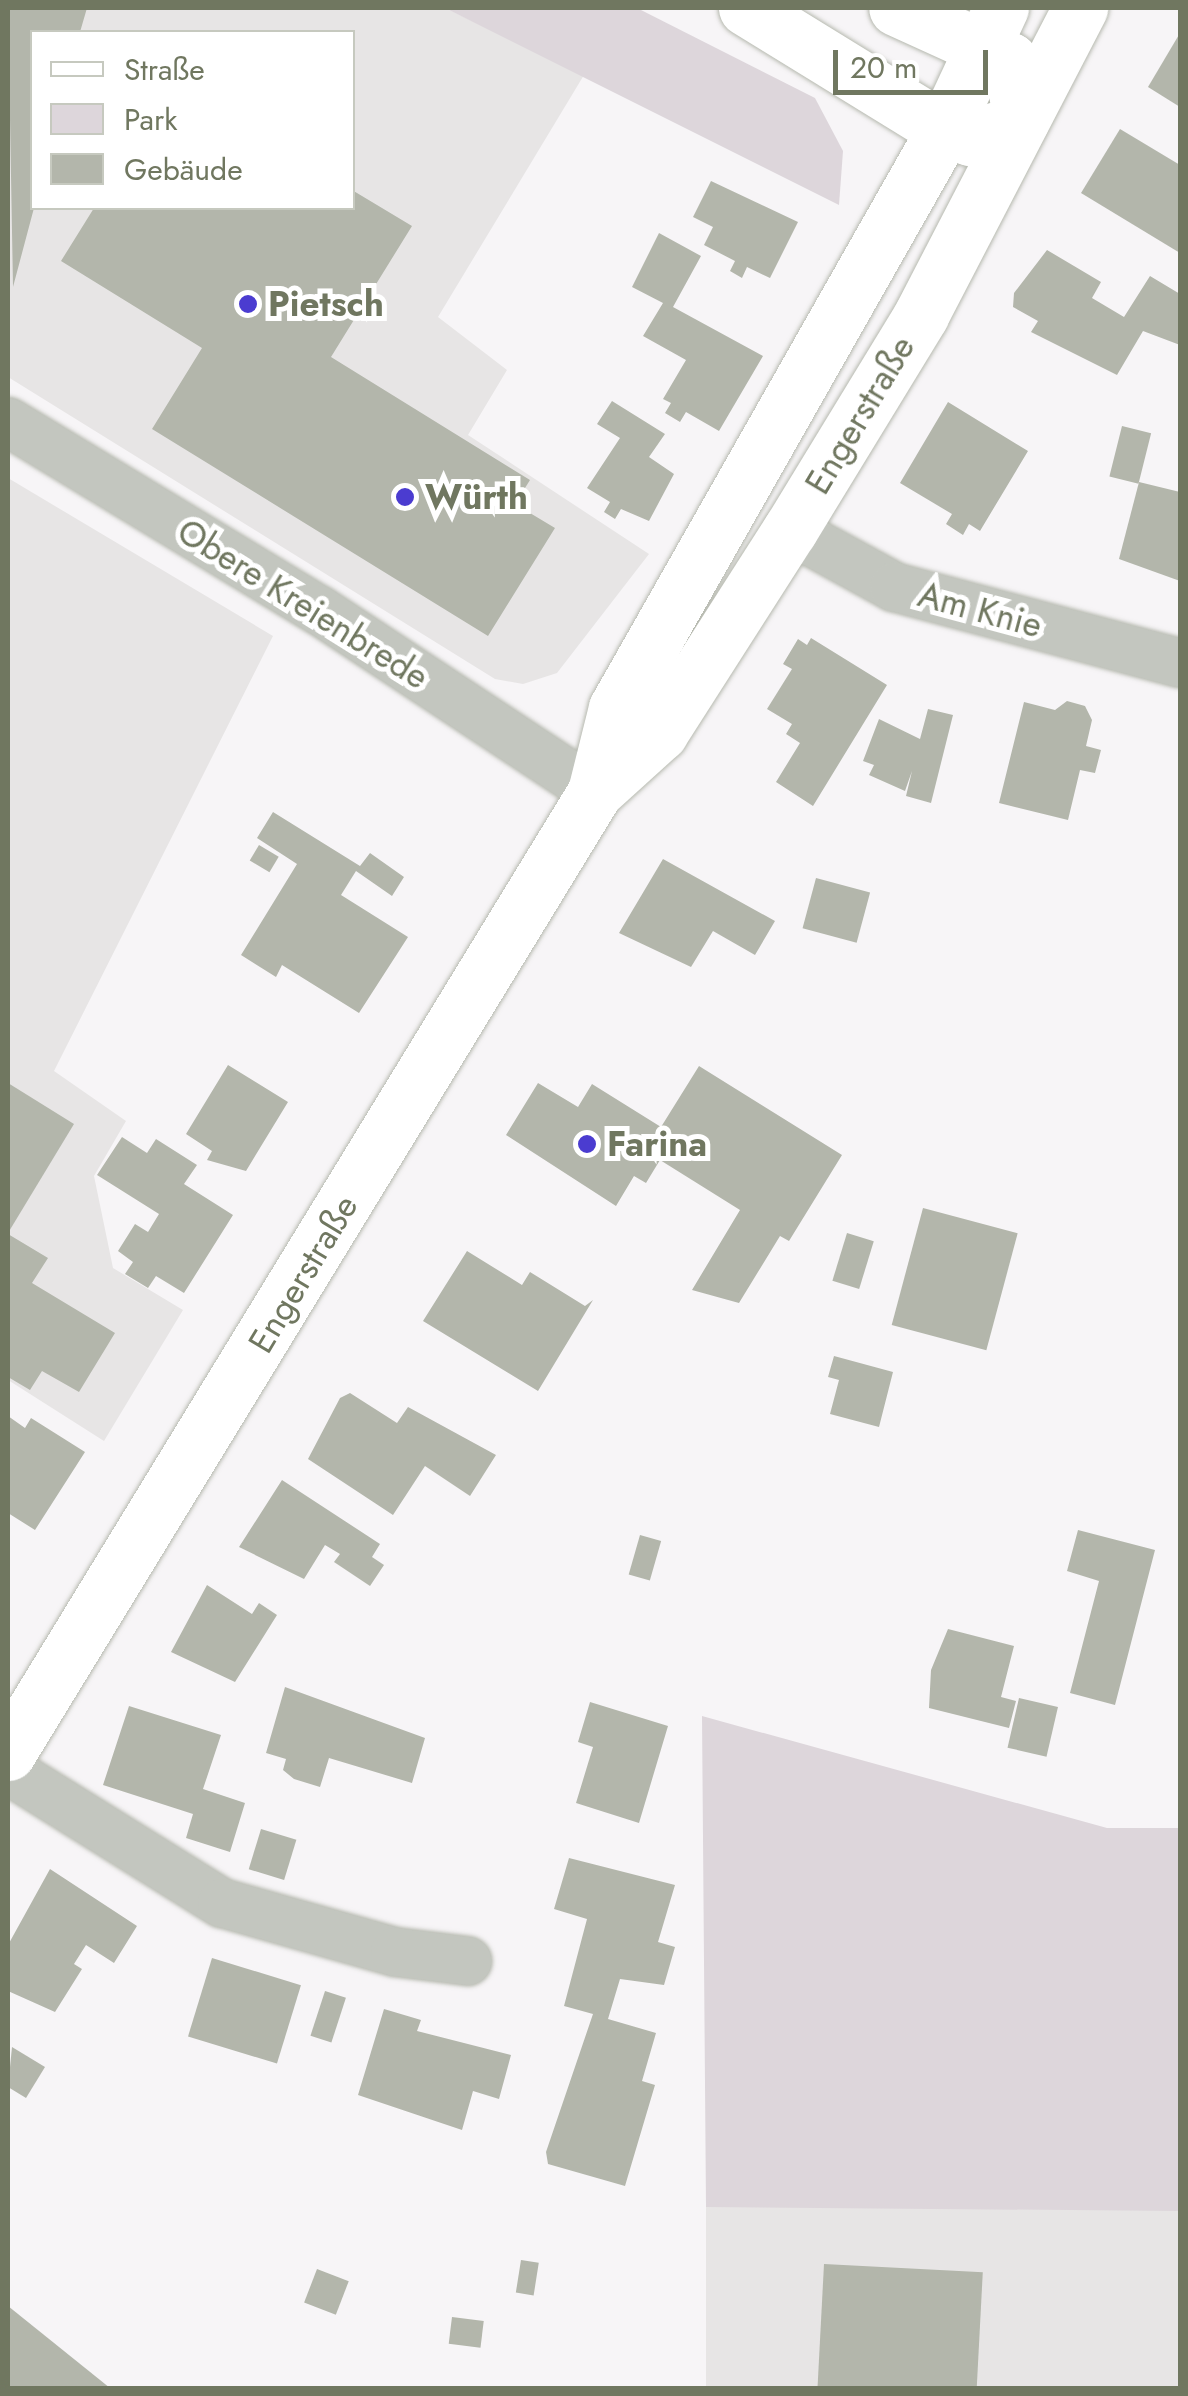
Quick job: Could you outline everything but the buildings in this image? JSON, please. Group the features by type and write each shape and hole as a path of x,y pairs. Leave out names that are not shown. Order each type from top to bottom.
{"main road":[{"path":"746,8 944,130 970,138 1021,120 1010,60 992,25 896,8"},
{"name":"Engerstraße","path":"8,1753 595,792 660,733 790,530 929,301 1080,8"},
{"name":"Engerstraße","path":"595,792 616,708 944,130 992,25"}],"street":[{"name":"Obere Kreienbrede","path":"8,422 319,610 595,792"},
{"name":"Am Knie","path":"790,530 894,588 1180,663"},
{"path":"8,1770 222,1903 395,1952 467,1961"}],"shaded area":[{"path":"8,8 445,8 584,75 438,317 507,370 468,435 649,554 557,673 523,684 495,679 8,377"},
{"path":"8,478 273,636 54,1071 126,1121 94,1176 113,1268 183,1310 104,1441 8,1380"},
{"path":"706,2207 1180,2207 1180,2388 706,2388"}],"green space":[{"path":"445,8 637,8 815,98 843,151 839,205"},
{"path":"702,1716 1107,1828 1180,1828 1180,2211 706,2207"}],"place":[{"name":"Pietsch","path":"248,304"},
{"name":"Würth","path":"405,497"},
{"name":"Farina","path":"587,1144"}]}
